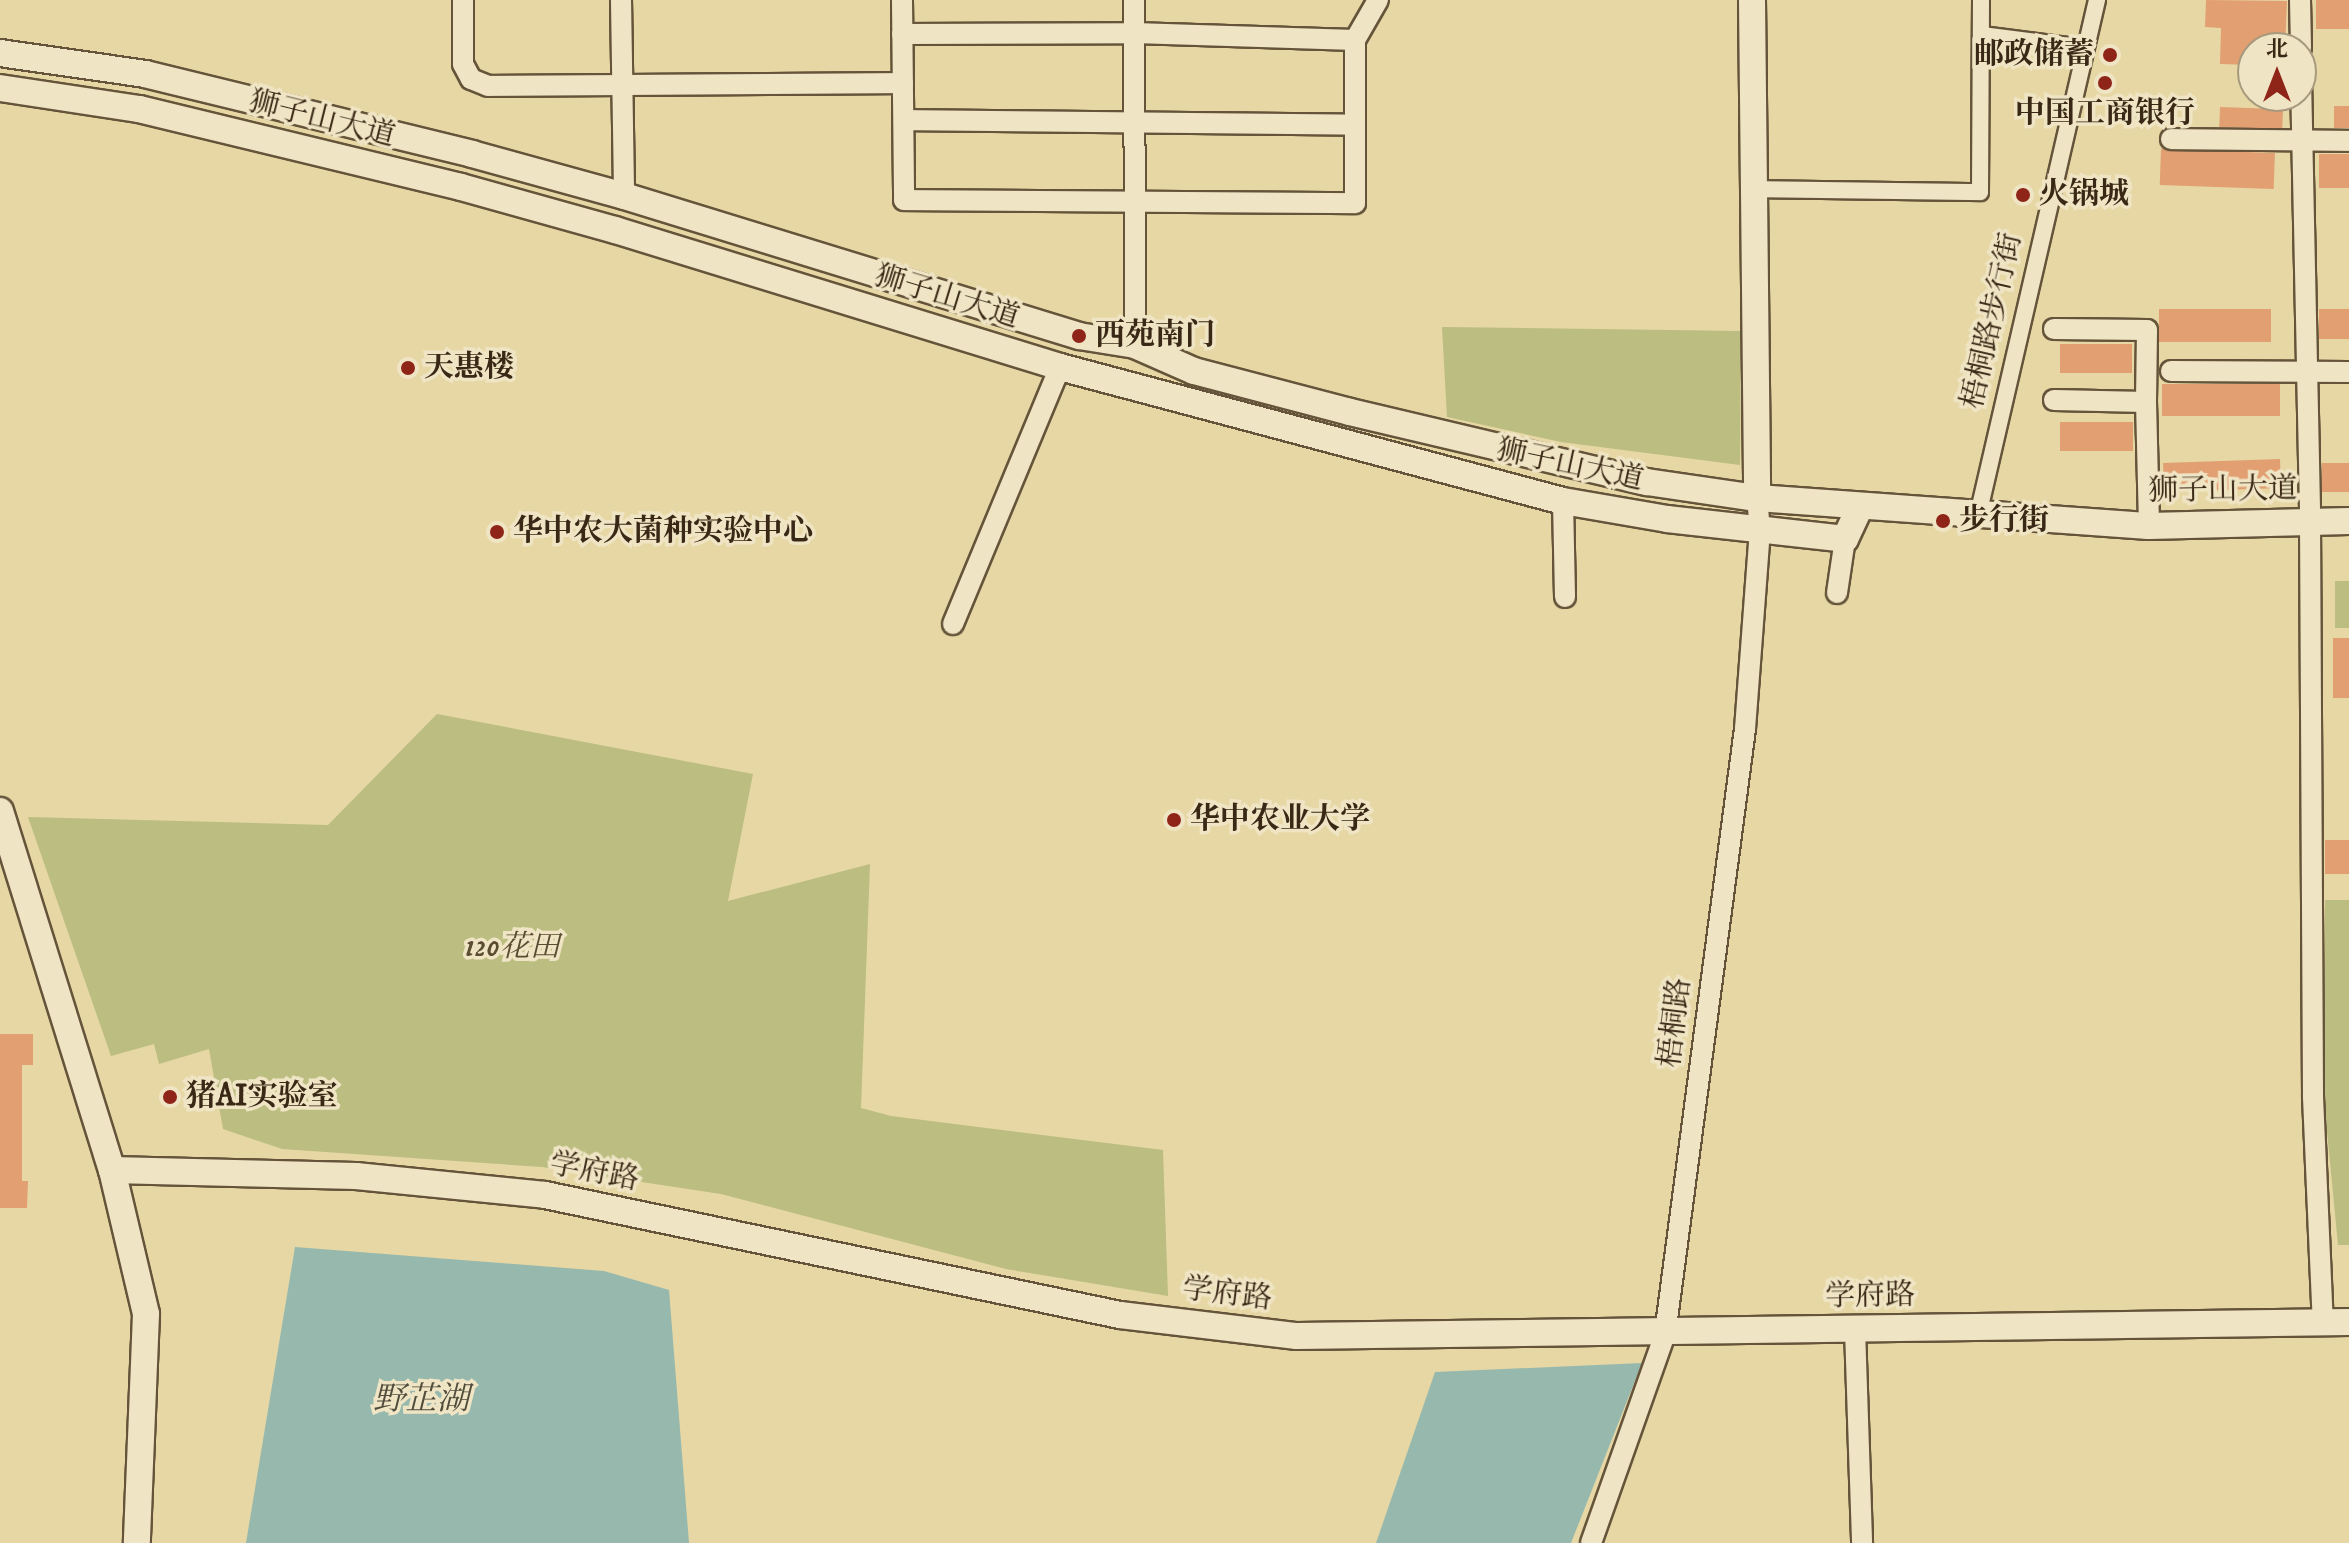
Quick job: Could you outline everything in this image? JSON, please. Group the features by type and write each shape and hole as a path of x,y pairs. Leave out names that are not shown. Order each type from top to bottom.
{"street":[{"path":"463,0 463,64 471,79 488,86 903,83"},
{"path":"621,0 624,196"},
{"path":"902,0 904,200 1136,199 1355,203 1355,40 1378,0"},
{"path":"1134,0 1135,345"},
{"path":"1752,0 1757,498"},
{"path":"1755,189 1980,192 1981,0"},
{"name":"梧桐路步行街","path":"1978,515 2083,48 2097,0"},
{"path":"2300,0 2301,32"},
{"path":"902,34 1134,33 1355,40"},
{"path":"1982,35 2083,48"},
{"name":"狮子山大道","path":"0,53 145,74 382,130 624,196 1079,336 1135,345 1194,371 1350,412 1647,482 1757,498 2149,526 2349,521"},
{"name":"狮子山大道","path":"0,88 139,109 461,187 615,230 1060,367 1563,501 1667,519 1845,539"},
{"path":"2302,112 2310,521 2313,1097 2336,1323"},
{"path":"904,120 1135,120 1355,125"},
{"path":"2171,139 2349,141"},
{"path":"2054,329 2147,330 2149,526"},
{"path":"953,624 1060,367"},
{"path":"2171,371 2349,372"},
{"path":"2054,400 2146,402"},
{"name":"梧桐路","path":"1591,1543 1665,1334 1745,729 1760,531 1757,498"},
{"path":"1563,501 1565,597"},
{"path":"1837,593 1845,539 1860,507"},
{"path":"0,811 112,1170 146,1314 137,1543"},
{"name":"学府路","path":"112,1170 356,1176 545,1195 1120,1315 1297,1336 1665,1334 2336,1323"},
{"path":"1855,1329 1862,1543"}],"green space":[{"path":"1442,327 1741,331 1740,465 1561,442 1447,417"},
{"path":"2335,581 2349,581 2349,628 2335,628"},
{"name":"120花田","path":"437,714 753,774 728,901 870,864 861,1108 891,1116 1163,1150 1168,1296 1006,1269 721,1194 542,1167 282,1149 223,1129 209,1049 159,1064 154,1044 111,1056 28,817 328,825"},
{"path":"2325,900 2349,900 2349,1245 2338,1245 2325,1110"}],"water":[{"name":"野芷湖","path":"295,1247 604,1271 669,1290 689,1543 246,1543"},
{"path":"1642,1363 1571,1543 1376,1543 1435,1372"}],"building":[{"path":"2206,0 2287,1 2286,32 2237,32 2237,65 2220,64 2221,28 2205,27"},
{"path":"2316,0 2349,0 2349,29 2316,29"},
{"path":"2334,106 2349,106 2349,128 2334,128"},
{"path":"2220,107 2237,108 2237,112 2283,112 2282,129 2219,127"},
{"path":"2161,149 2275,153 2274,189 2160,185"},
{"path":"2319,154 2349,154 2349,188 2319,188"},
{"path":"2159,309 2271,309 2271,342 2159,342"},
{"path":"2319,309 2349,309 2349,339 2319,339"},
{"path":"2060,344 2132,344 2132,373 2060,373"},
{"path":"2162,384 2280,384 2280,416 2162,416"},
{"path":"2060,422 2133,422 2133,451 2060,451"},
{"path":"2280,459 2281,488 2164,492 2163,463"},
{"path":"2322,463 2349,463 2349,492 2322,492"},
{"path":"2333,638 2349,638 2349,698 2333,698"},
{"path":"2325,840 2349,840 2349,874 2325,874"},
{"path":"0,1034 33,1034 33,1065 22,1065 22,1181 28,1181 27,1208 0,1208"}],"place":[{"name":"邮政储蓄","path":"2110,55"},
{"name":"中国工商银行","path":"2105,83"},
{"name":"火锅城","path":"2023,195"},
{"name":"西苑南门","path":"1079,336"},
{"name":"天惠楼","path":"408,368"},
{"name":"步行街","path":"1943,521"},
{"name":"华中农大菌种实验中心","path":"497,532"},
{"name":"华中农业大学","path":"1174,820"},
{"name":"猪AI实验室","path":"170,1097"}]}
